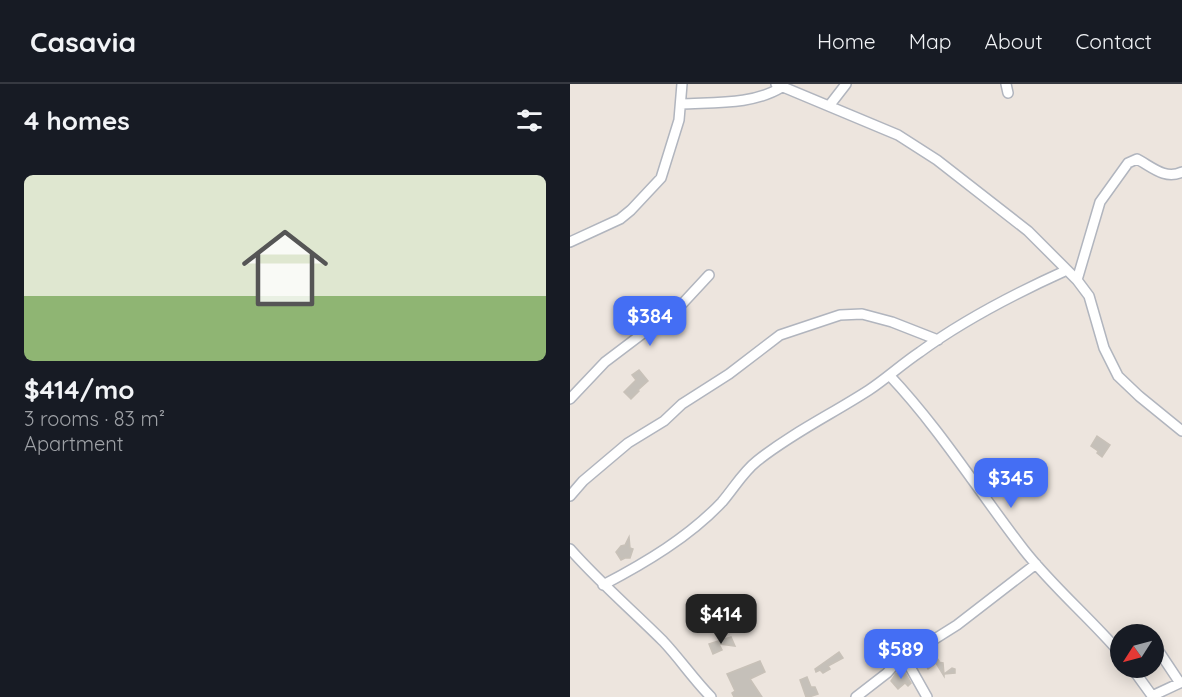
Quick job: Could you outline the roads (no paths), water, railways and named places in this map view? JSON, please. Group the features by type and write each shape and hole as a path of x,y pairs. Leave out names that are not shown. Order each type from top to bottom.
{"street":[{"path":"570,242 620,219 661,178 679,120 682,84"},
{"path":"829,106 846,84"},
{"path":"681,104 752,99 766,95 779,85 897,135 937,160 1028,231 1077,280 1089,296 1104,348 1118,376 1132,391 1181,428"},
{"path":"1077,280 1100,202 1128,163 1137,159 1164,175 1176,175 1182,172"},
{"path":"603,585 648,561 705,517 756,462 804,428 835,412 890,376 919,352 967,321 1025,289 1067,270"},
{"path":"570,399 605,362 683,303 709,275"},
{"path":"570,496 583,481 628,443 664,421 682,404 729,374 780,335 840,315 862,314 892,322 938,340"},
{"path":"890,376 930,424 1036,564 1110,641"},
{"path":"570,549 603,585 664,642 711,697"},
{"path":"856,697 895,664 957,625 1036,564"},
{"path":"905,658 927,697"},
{"path":"1139,678 1153,697 1181,683 1164,658"}]}
